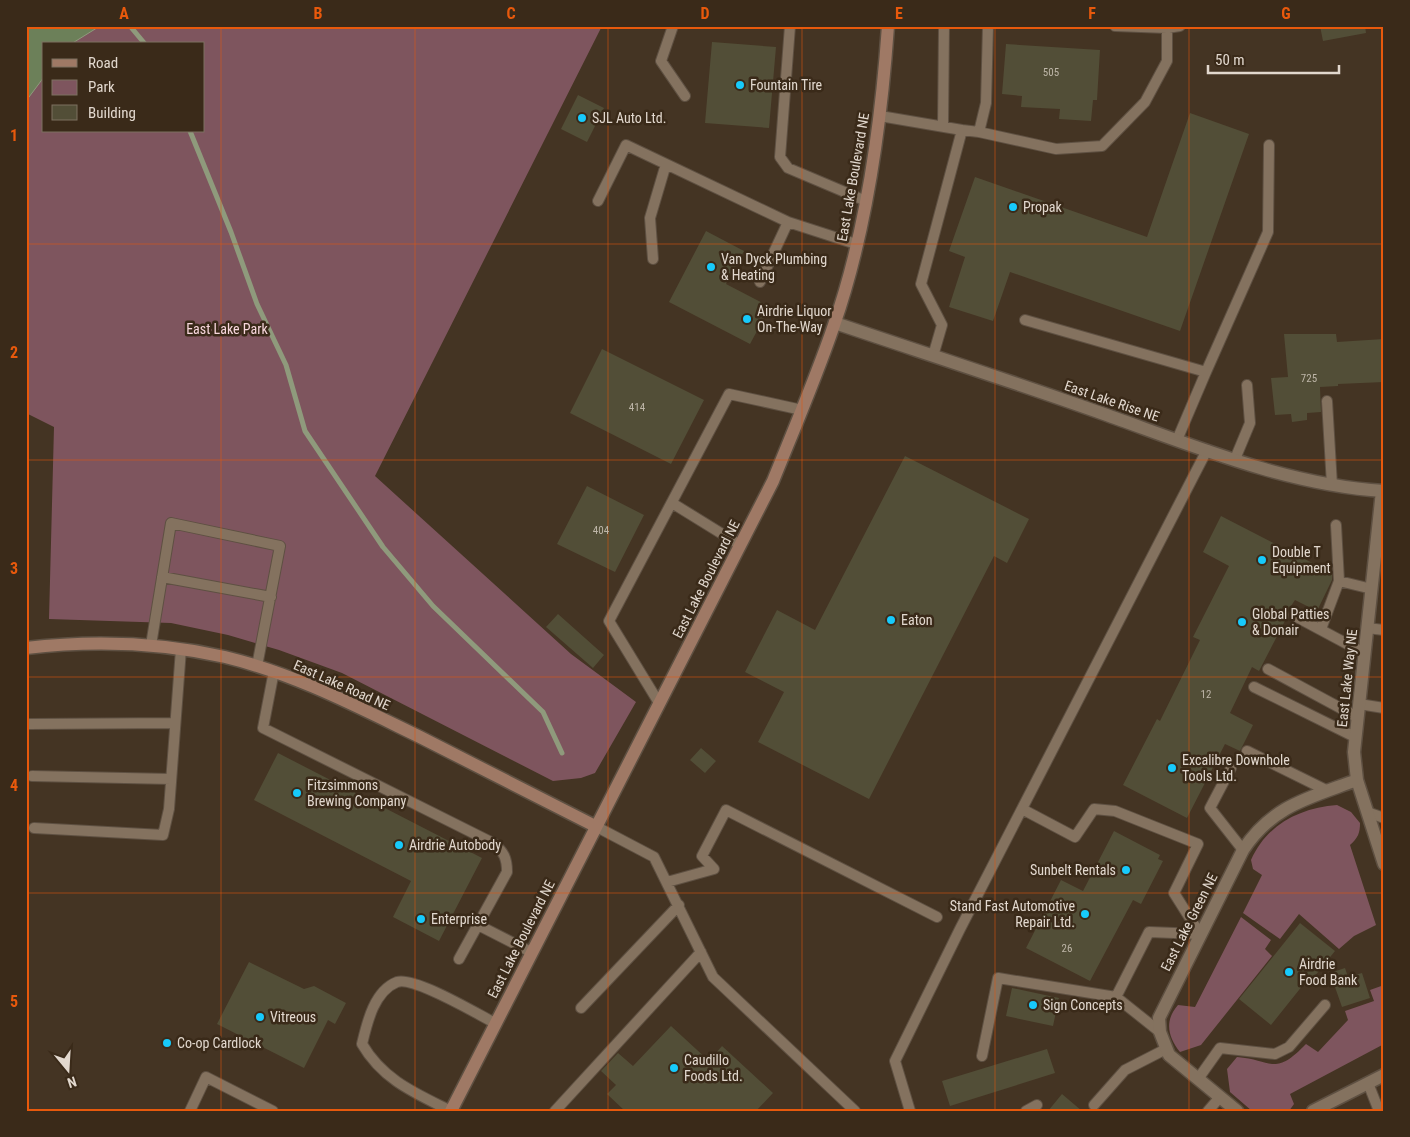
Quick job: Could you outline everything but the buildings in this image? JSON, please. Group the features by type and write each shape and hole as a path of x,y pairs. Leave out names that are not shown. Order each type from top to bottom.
{"main road":[{"name":"East Lake Boulevard NE","path":"451,1111 773,481 802,410 835,323 866,201 880,116 888,26"},
{"name":"East Lake Road NE","path":"26,648 75,642 150,645 181,649 274,671 332,694 595,826"}],"street":[{"name":"East Lake Rise NE","path":"835,323 1235,459 1332,485 1383,491"},
{"name":"East Lake Way NE","path":"1383,491 1354,752 1356,780 1384,864"},
{"name":"East Lake Green NE","path":"1237,1111 1169,1055 1160,1032 1159,1018 1200,934 1254,832 1282,809 1356,780"},
{"path":"1318,1109 1384,1076"}],"lane":[{"path":"673,26 662,61 685,96"},
{"path":"790,26 780,157 788,168 866,201"},
{"path":"943,127 944,26"},
{"path":"979,132 986,103 988,26"},
{"path":"1115,26 1168,28 1180,26"},
{"path":"880,116 979,132 1056,149 1102,146 1146,102 1167,61 1168,28"},
{"path":"933,356 942,325 921,284 962,130"},
{"path":"598,200 626,145 788,222 856,244"},
{"path":"1177,440 1268,232 1269,146"},
{"path":"653,260 650,218 666,164"},
{"path":"760,282 788,222"},
{"path":"1025,320 1206,372"},
{"path":"1235,459 1250,423 1246,386"},
{"path":"659,703 609,621 729,394 802,410"},
{"path":"1327,401 1332,485"},
{"path":"910,1111 895,1061 1207,450"},
{"path":"672,503 740,545"},
{"path":"150,645 171,524 280,546 257,666"},
{"path":"1320,629 1339,581 1336,525"},
{"path":"162,577 271,597"},
{"path":"1339,581 1372,589"},
{"path":"1293,615 1364,653"},
{"path":"1367,628 1384,630"},
{"path":"34,828 163,835 169,809 181,649"},
{"path":"1268,669 1358,710 1384,708"},
{"path":"274,671 263,728 493,843 502,850 507,859 507,872 459,959"},
{"path":"1254,687 1355,737"},
{"path":"29,724 175,723"},
{"path":"1247,751 1328,791"},
{"path":"1231,768 1210,808 1243,850"},
{"path":"32,776 171,780"},
{"path":"1022,809 1075,837 1094,809 1116,811 1198,844 1174,893 1200,934"},
{"path":"667,882 714,869 702,856 726,810 937,917"},
{"path":"1367,812 1384,818"},
{"path":"595,826 654,857 713,977 855,1111"},
{"path":"581,1008 679,905"},
{"path":"478,925 532,952"},
{"path":"1116,997 1149,932 1200,934"},
{"path":"555,1111 701,952"},
{"path":"982,1056 998,978 1116,997 1160,1032"},
{"path":"451,1111 402,1085 373,1062 362,1044 367,1020 383,992 398,982 414,982 495,1023"},
{"path":"1198,1079 1220,1048 1275,1054 1289,1047 1325,1005"},
{"path":"1094,1105 1125,1070 1166,1049"},
{"path":"190,1111 206,1077 273,1111"},
{"path":"1368,1083 1379,1111"},
{"path":"1208,1111 1220,1097"},
{"path":"1026,1111 1037,1105"}],"green space":[{"name":"East Lake Park","path":"26,26 602,26 375,476 571,654 636,702 595,773 581,778 553,781 342,673 279,650 228,635 171,623 49,619 54,427 26,413"},
{"path":"1337,805 1351,812 1360,823 1358,835 1350,845 1376,925 1354,936 1339,949 1299,914 1280,939 1243,913 1262,875 1253,869 1251,860 1266,837 1286,820 1310,810"},
{"path":"1241,917 1271,940 1265,949 1272,956 1201,1045 1180,1052 1170,1035 1169,1023 1171,1017 1178,1005 1195,1007"},
{"path":"1384,985 1384,1044 1290,1094 1294,1104 1289,1111 1252,1111 1230,1092 1227,1069 1237,1057 1273,1064 1287,1060 1306,1044 1318,1052 1348,1020 1345,1011 1374,1001 1370,990"}],"shaded area":[{"path":"26,26 100,26 74,42 42,42 42,80 26,101"}],"waterway":[{"path":"130,26 143,42"},
{"path":"190,132 231,232 257,304 286,365 305,431 383,547 433,606 543,712 562,753"}],"place":[{"name":"Fountain Tire","path":"740,85"},
{"name":"SJL Auto Ltd.","path":"582,118"},
{"name":"Propak","path":"1013,207"},
{"name":"Van Dyck Plumbing & Heating","path":"711,267"},
{"name":"Airdrie Liquor On-The-Way","path":"747,319"},
{"name":"Double T Equipment","path":"1262,560"},
{"name":"Eaton","path":"891,620"},
{"name":"Global Patties & Donair","path":"1242,622"},
{"name":"Excalibre Downhole Tools Ltd.","path":"1172,768"},
{"name":"Fitzsimmons Brewing Company","path":"297,793"},
{"name":"Airdrie Autobody","path":"399,845"},
{"name":"Sunbelt Rentals","path":"1126,870"},
{"name":"Stand Fast Automotive Repair Ltd.","path":"1085,914"},
{"name":"Enterprise","path":"421,919"},
{"name":"Airdrie Food Bank","path":"1289,972"},
{"name":"Sign Concepts","path":"1033,1005"},
{"name":"Vitreous","path":"260,1017"},
{"name":"Co-op Cardlock","path":"167,1043"},
{"name":"Caudillo Foods Ltd.","path":"674,1068"}]}
